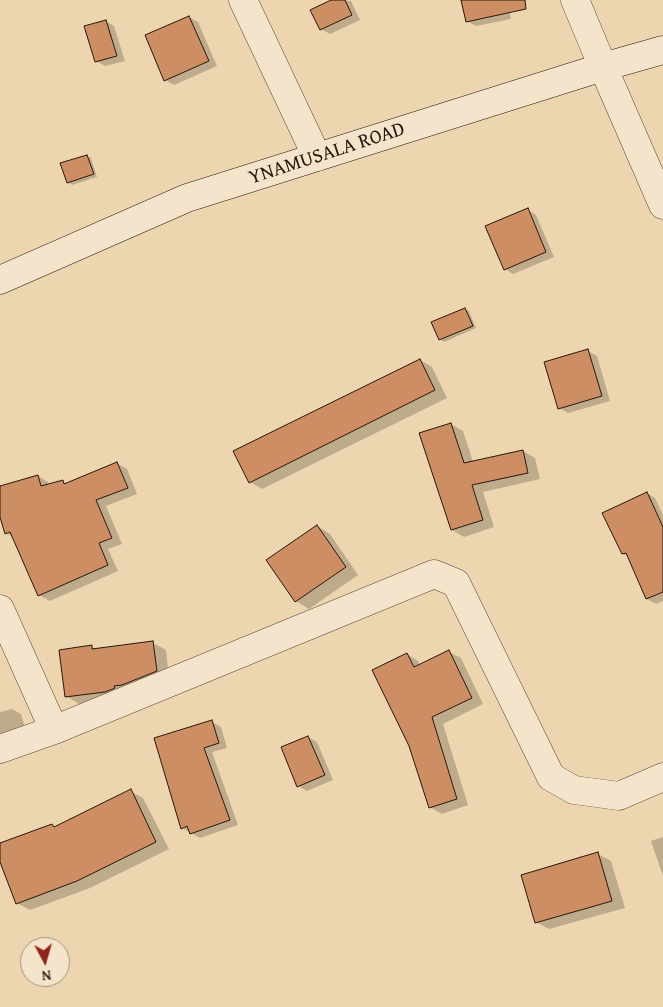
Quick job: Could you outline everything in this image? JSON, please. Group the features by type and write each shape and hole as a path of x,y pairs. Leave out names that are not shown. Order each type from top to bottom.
{"street":[{"path":"243,0 317,157"},
{"path":"575,0 663,205"},
{"name":"YNAMUSALA ROAD","path":"0,280 187,198 603,66 663,50"},
{"path":"0,749 54,730 434,574 456,584 551,776 574,790 619,796 663,777"},
{"path":"0,609 54,730"}],"building":[{"path":"331,0 345,0 352,15 320,30 310,10"},
{"path":"461,0 525,0 526,9 466,22"},
{"path":"189,16 209,61 164,81 145,35"},
{"path":"106,20 117,56 95,62 84,26"},
{"path":"87,155 94,174 67,183 60,163"},
{"path":"528,208 546,252 504,270 485,226"},
{"path":"465,308 473,326 439,340 431,322"},
{"path":"588,349 602,396 558,409 544,362"},
{"path":"420,359 435,390 249,483 233,451"},
{"path":"451,423 464,463 523,450 528,473 472,485 483,520 451,530 419,433"},
{"path":"117,462 128,488 96,500 112,538 99,543 108,565 38,596 10,532 5,534 0,517 0,486 38,475 41,486 63,480 64,484"},
{"path":"647,492 663,527 663,592 646,599 626,553 622,554 602,513"},
{"path":"317,525 346,567 295,602 266,560"},
{"path":"153,641 157,671 122,685 114,686 115,688 105,692 65,697 59,650 92,645 92,649"},
{"path":"449,650 472,698 432,717 457,799 429,808 409,746 372,670 407,653 414,667"},
{"path":"212,720 219,743 204,748 230,820 190,834 187,826 181,829 154,738"},
{"path":"308,736 325,775 297,787 281,747"},
{"path":"131,789 156,842 77,881 16,904 0,862 0,843 52,824 54,827"},
{"path":"598,852 612,901 535,923 521,875"}]}
